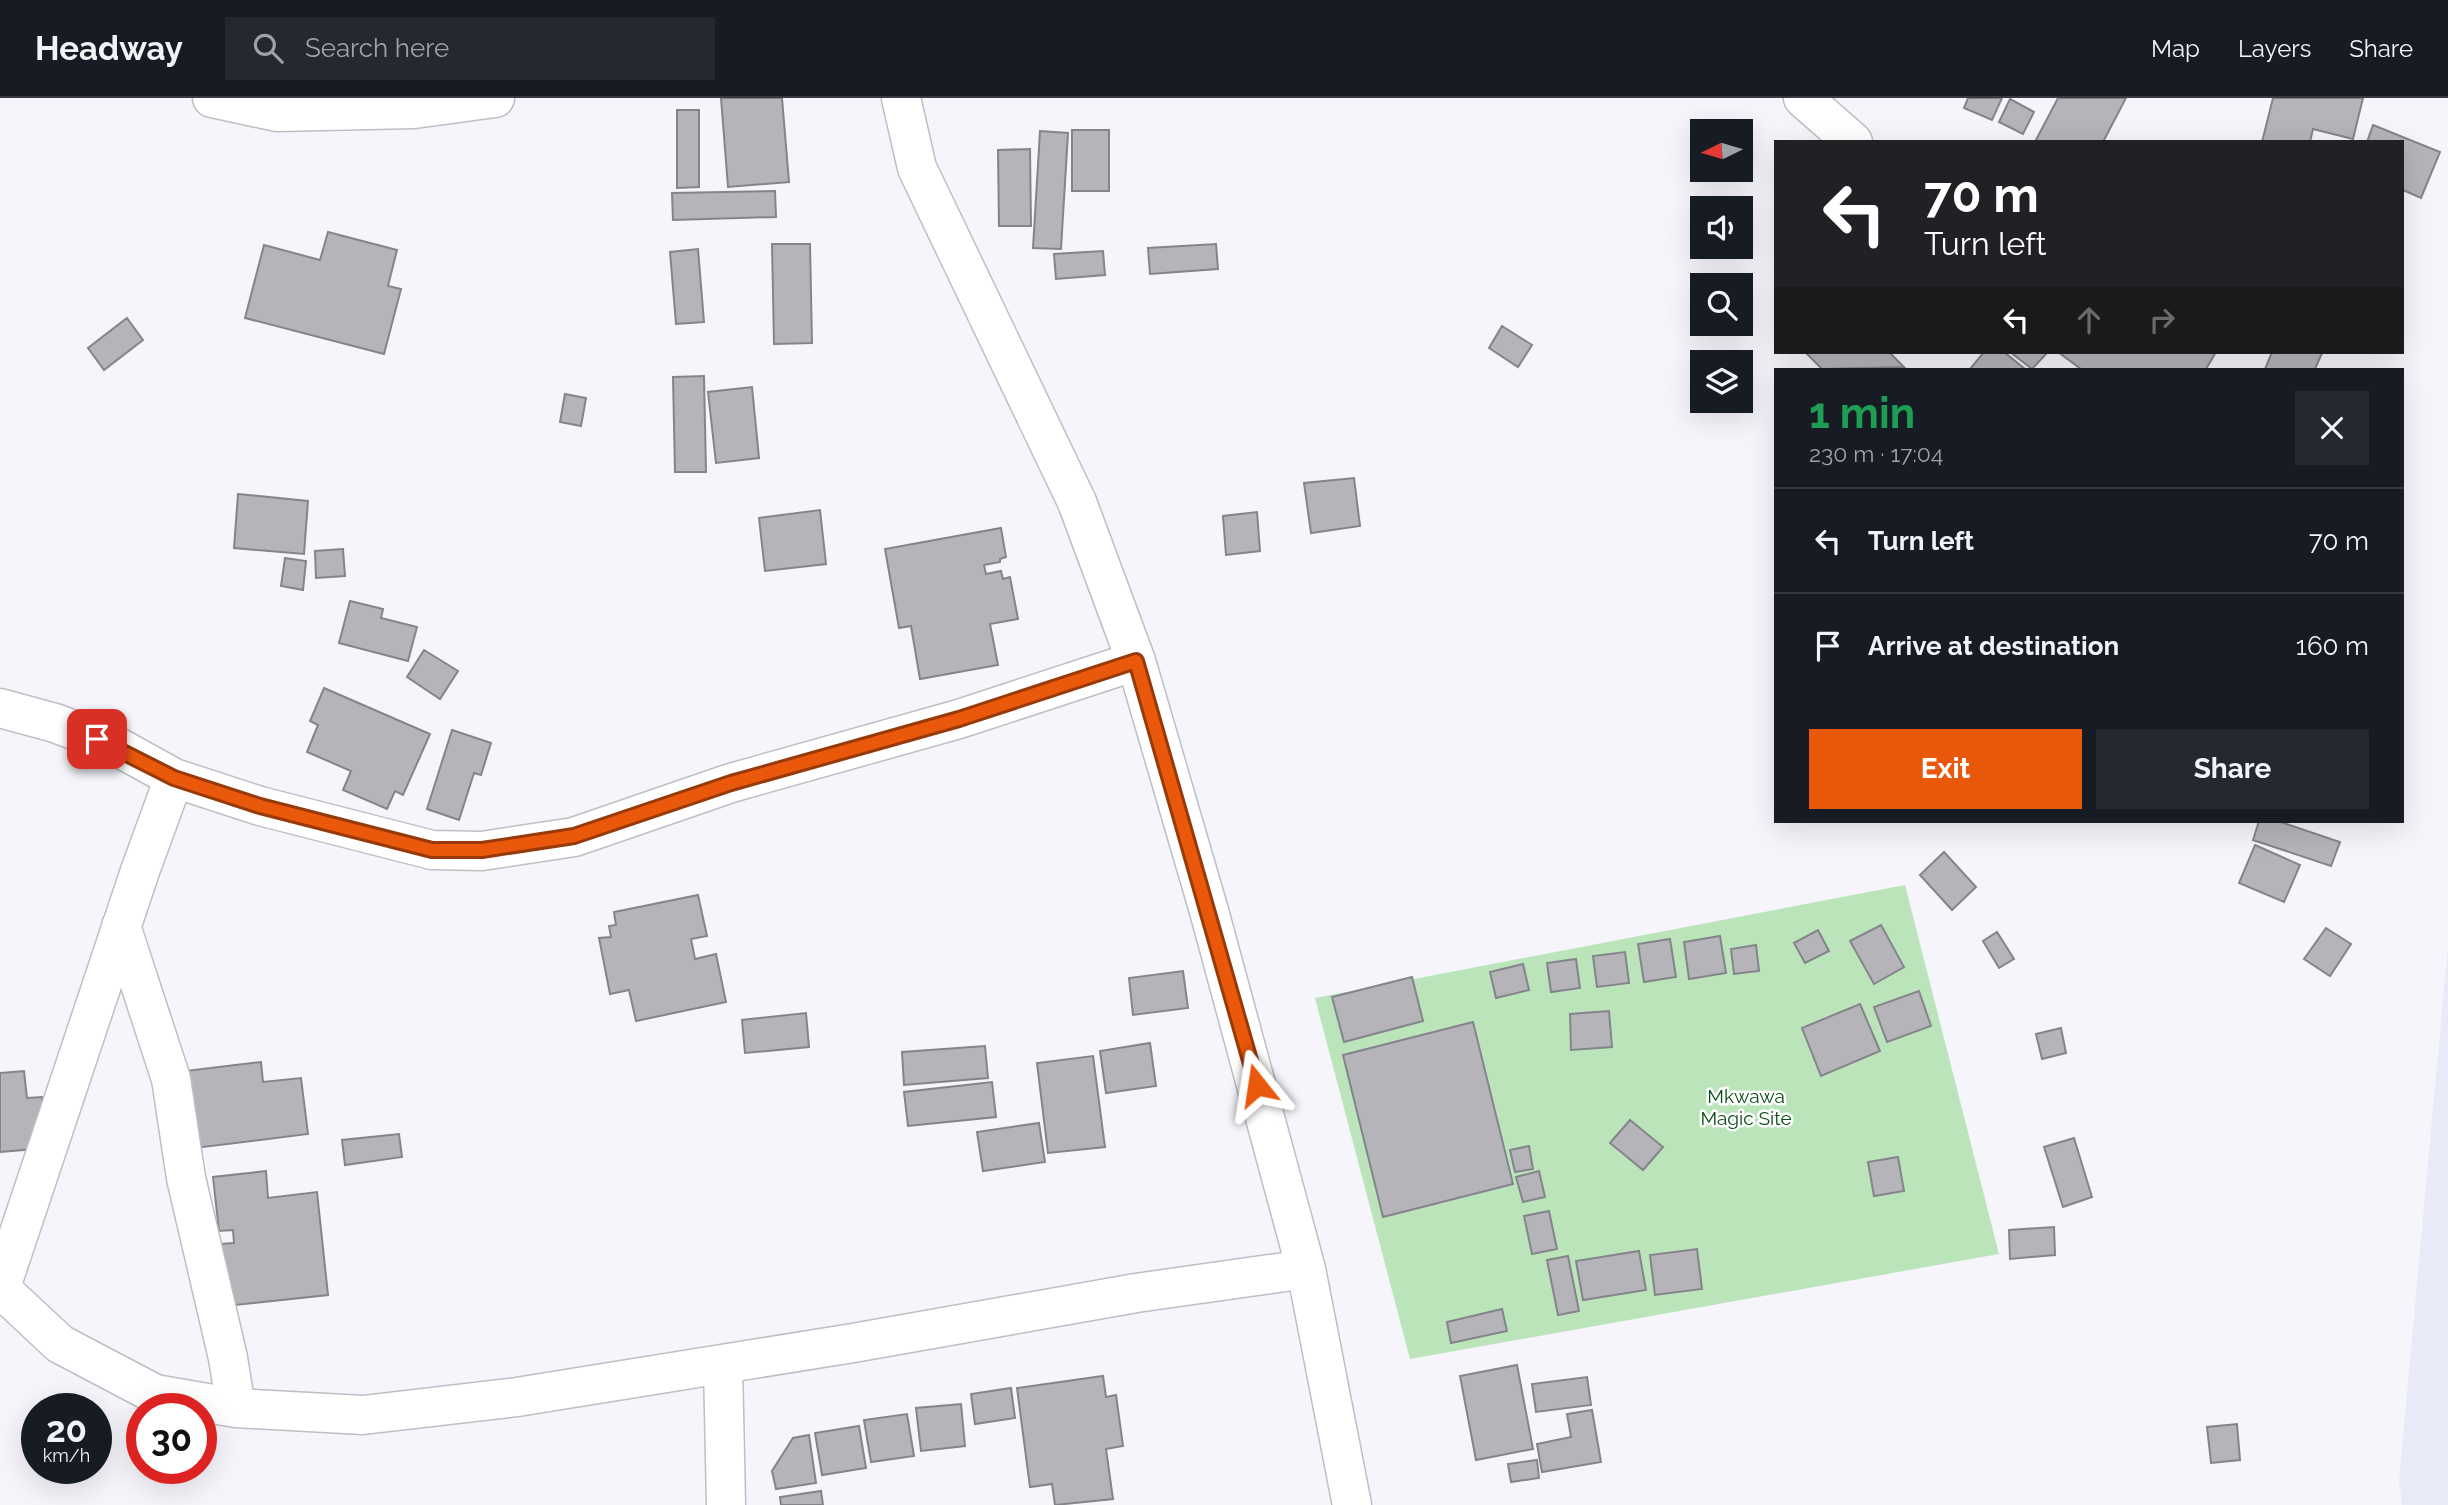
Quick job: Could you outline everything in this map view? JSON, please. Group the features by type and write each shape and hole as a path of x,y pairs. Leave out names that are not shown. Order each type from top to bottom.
{"street":[{"path":"212,98 277,112 414,109 495,98"},
{"path":"901,98 917,168 1077,502 1136,661 1209,911 1306,1269 1352,1505"},
{"path":"1803,98 1851,140"},
{"path":"0,708 55,723 118,747 174,778 260,806 432,850 482,850 574,836 731,783 959,719 1136,661"},
{"path":"174,778 121,926 0,1290 60,1344 155,1394 236,1408 363,1415 517,1397 1136,1293 1306,1269"},
{"path":"121,926 171,1079 186,1178 228,1358 236,1408"},
{"path":"723,1364 726,1505"}],"shaded area":[{"path":"2448,945 2448,1505 2402,1505 2399,1481"}],"green space":[{"name":"Mkwawa Magic Site","path":"1905,885 1999,1254 1410,1359 1315,998"}],"building":[{"path":"721,98 782,98 789,182 728,187"},
{"path":"1968,98 2002,98 1992,120 1964,108"},
{"path":"2058,98 2126,98 2104,140 2036,140"},
{"path":"2273,98 2363,98 2353,139 2313,129 2310,140 2262,140"},
{"path":"2010,99 2034,112 2023,134 1999,122"},
{"path":"677,110 699,110 699,187 677,188"},
{"path":"2373,125 2440,152 2421,198 2404,190 2404,140 2368,140"},
{"path":"1072,130 1109,130 1109,191 1072,191"},
{"path":"1040,131 1068,133 1061,249 1033,248"},
{"path":"1030,149 1031,226 999,226 998,150"},
{"path":"775,191 776,217 673,220 672,193"},
{"path":"328,232 397,250 388,286 401,289 384,354 245,318 264,245 320,260"},
{"path":"772,244 810,244 812,343 774,344"},
{"path":"1216,244 1218,269 1150,274 1148,248"},
{"path":"698,249 704,322 676,324 670,252"},
{"path":"1103,251 1105,275 1056,279 1054,254"},
{"path":"127,318 143,340 104,370 88,348"},
{"path":"1502,326 1532,345 1518,367 1489,348"},
{"path":"1807,354 1891,354 1904,367 1863,368 1821,368"},
{"path":"1982,354 2006,354 2024,368 1971,368"},
{"path":"2013,354 2046,354 2031,368"},
{"path":"2061,354 2215,354 2207,368 2080,368"},
{"path":"2271,354 2322,354 2315,368 2265,368"},
{"path":"704,376 706,472 675,472 673,377"},
{"path":"752,387 759,458 716,463 708,392"},
{"path":"565,394 586,398 581,426 560,422"},
{"path":"1354,478 1360,526 1311,533 1304,483"},
{"path":"238,494 308,501 304,554 234,548"},
{"path":"820,510 826,564 765,571 759,518"},
{"path":"1257,512 1260,551 1226,555 1223,516"},
{"path":"1001,528 1006,557 1000,559 1000,562 984,565 986,574 1001,571 1003,579 1010,577 1018,619 990,624 998,665 920,679 911,626 899,628 885,549"},
{"path":"343,549 345,576 316,578 315,551"},
{"path":"285,558 306,561 303,590 281,586"},
{"path":"350,601 383,609 381,618 417,627 408,661 339,643"},
{"path":"424,650 458,671 440,699 407,677"},
{"path":"324,688 430,734 403,795 395,791 387,809 343,790 351,771 307,752 318,725 310,721"},
{"path":"452,730 491,743 481,775 474,773 459,820 427,809"},
{"path":"2258,823 2284,823 2340,842 2331,866 2253,840"},
{"path":"2255,845 2300,865 2284,902 2239,883"},
{"path":"1944,852 1976,887 1952,910 1920,875"},
{"path":"698,895 707,936 691,939 695,959 716,954 726,1002 636,1021 629,990 610,994 599,938 611,937 609,926 616,925 614,912"},
{"path":"1881,925 1904,967 1874,984 1850,941"},
{"path":"2326,928 2351,944 2330,976 2304,959"},
{"path":"1818,930 1829,951 1805,963 1794,943"},
{"path":"1997,932 2014,959 1999,968 1983,941"},
{"path":"1720,936 1726,973 1689,979 1684,942"},
{"path":"1670,939 1676,977 1644,982 1638,944"},
{"path":"1756,945 1759,971 1734,974 1731,949"},
{"path":"1625,952 1629,983 1597,987 1593,956"},
{"path":"1576,959 1580,988 1551,992 1547,963"},
{"path":"1523,964 1529,990 1496,998 1490,972"},
{"path":"1183,971 1188,1008 1133,1015 1129,978"},
{"path":"1412,977 1423,1021 1344,1042 1332,997"},
{"path":"1919,991 1931,1026 1887,1042 1874,1007"},
{"path":"1860,1004 1880,1051 1821,1076 1802,1028"},
{"path":"1609,1011 1612,1047 1571,1050 1570,1014"},
{"path":"806,1013 809,1047 745,1053 742,1020"},
{"path":"1473,1022 1513,1184 1383,1217 1343,1055"},
{"path":"2061,1028 2066,1053 2042,1059 2036,1034"},
{"path":"1150,1043 1156,1086 1106,1093 1100,1051"},
{"path":"985,1046 988,1078 904,1085 902,1052"},
{"path":"1093,1056 1105,1147 1048,1153 1037,1063"},
{"path":"261,1062 263,1082 301,1078 308,1134 195,1148 185,1071"},
{"path":"24,1071 27,1098 42,1097 47,1148 0,1152 0,1073"},
{"path":"992,1082 996,1117 908,1126 904,1092"},
{"path":"1630,1120 1663,1147 1643,1170 1610,1143"},
{"path":"1039,1123 1045,1162 983,1171 977,1132"},
{"path":"399,1134 402,1157 345,1165 342,1140"},
{"path":"2074,1138 2092,1197 2063,1207 2044,1147"},
{"path":"1529,1146 1533,1169 1515,1172 1510,1150"},
{"path":"1898,1157 1904,1191 1874,1196 1868,1162"},
{"path":"266,1171 268,1198 317,1192 328,1295 226,1306 220,1244 234,1243 233,1230 219,1231 213,1177"},
{"path":"1539,1171 1545,1197 1523,1202 1516,1177"},
{"path":"1549,1211 1557,1249 1532,1254 1524,1216"},
{"path":"2054,1227 2055,1255 2010,1259 2009,1230"},
{"path":"1697,1249 1702,1289 1655,1295 1650,1255"},
{"path":"1639,1251 1646,1290 1583,1300 1576,1261"},
{"path":"1568,1256 1579,1311 1558,1315 1547,1260"},
{"path":"1502,1309 1507,1331 1451,1343 1447,1322"},
{"path":"1517,1365 1533,1449 1476,1460 1460,1376"},
{"path":"1103,1376 1106,1397 1116,1395 1123,1446 1106,1449 1113,1499 1055,1505 1052,1484 1030,1487 1017,1388"},
{"path":"1587,1377 1591,1405 1536,1412 1532,1384"},
{"path":"1011,1388 1015,1418 975,1424 971,1394"},
{"path":"961,1404 965,1446 921,1451 916,1408"},
{"path":"1592,1410 1601,1462 1542,1472 1537,1444 1571,1437 1567,1414"},
{"path":"907,1414 914,1456 871,1462 864,1420"},
{"path":"2237,1424 2240,1460 2211,1463 2207,1427"},
{"path":"859,1426 866,1468 822,1475 815,1433"},
{"path":"809,1435 816,1483 776,1489 772,1471 793,1438"},
{"path":"1537,1460 1539,1478 1511,1482 1508,1464"},
{"path":"821,1491 823,1505 781,1505 780,1497"}],"route":[{"path":"97,739 118,747 174,778 260,806 432,850 482,850 574,836 731,783 959,719 1136,661 1257,1085"}]}
